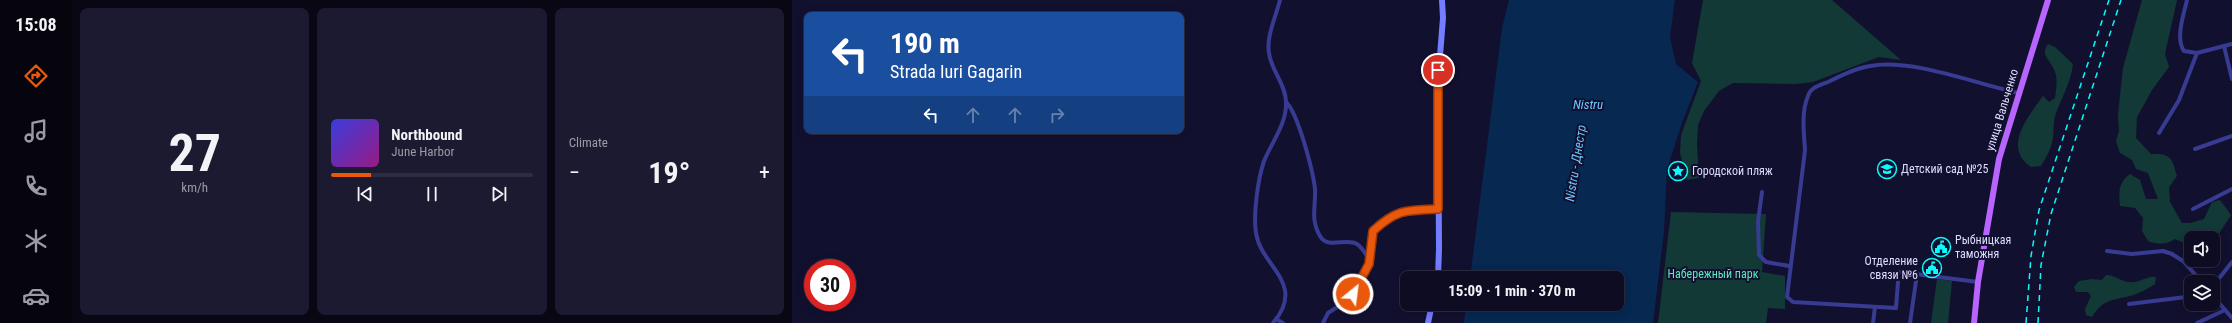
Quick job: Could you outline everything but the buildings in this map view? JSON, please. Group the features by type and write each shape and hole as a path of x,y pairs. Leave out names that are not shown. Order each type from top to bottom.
{"main road":[{"path":"1438,271 1438,81 1443,18 1442,0"},
{"name":"улица Вальченко","path":"1974,323 1978,282 1999,159 2048,0"},
{"path":"1428,323 1431,311"}],"street":[{"path":"1280,0 1268,46 1286,102 1295,114 1310,165 1315,187 1313,220 1321,238 1328,242 1349,242 1357,244 1370,261"},
{"path":"2187,0 2181,27 2182,47 2188,52 2197,53 2232,44"},
{"path":"2224,46 2232,79"},
{"path":"2159,133 2179,100 2197,53"},
{"path":"1898,282 1896,308 1793,302 1787,297 1789,266 1805,150 1804,128 1808,95 1815,87 1868,66 1883,64 1934,72 2019,93"},
{"path":"1283,323 1275,321 1284,303 1284,286 1281,276 1258,242 1255,221 1262,167 1280,129 1286,102"},
{"path":"2194,149 2232,136"},
{"path":"2193,209 2232,189"},
{"path":"1762,192 1758,221 1759,255 1766,262 1789,266"},
{"path":"1323,323 1328,313 1351,298 1361,281 1370,261 1372,233 1390,217 1406,210 1438,209"},
{"path":"2107,251 2132,254 2163,252 2172,254 2183,261 2196,275"},
{"path":"2220,277 2232,262"},
{"path":"1899,272 1978,282"},
{"path":"1910,323 1917,274"},
{"path":"2129,304 2184,297"},
{"path":"2220,304 2232,318"},
{"path":"1873,323 1875,307"},
{"path":"2197,323 2225,310"}],"green space":[{"path":"1703,0 1832,0 1901,60 1879,57 1813,82 1796,84 1733,83 1719,91 1704,111 1698,125 1697,144 1699,178 1687,180 1680,153 1681,135 1701,81 1692,63"},
{"path":"2142,0 2177,0 2165,54 2169,67 2152,90 2137,117 2136,138 2151,154 2163,154 2172,161 2177,176 2169,187 2170,202 2182,223 2190,223 2204,219 2212,202 2220,200 2231,215 2220,232 2184,231 2184,243 2175,239 2162,244 2155,243 2148,241 2142,231 2143,218 2135,208 2120,206 2119,196 2121,184 2130,174 2140,180 2146,199 2158,199 2148,173 2136,169 2132,160 2120,153 2116,141 2119,131 2118,114 2123,68"},
{"path":"2048,44 2055,47 2073,64 2068,84 2055,116 2053,137 2047,156 2041,166 2031,167 2023,159 2019,150 2018,141 2020,132 2025,122 2043,96 2049,102 2055,98 2056,75 2045,55"},
{"name":"Набережный парк","path":"1671,212 1766,214 1762,272 1785,276 1785,309 1768,308 1766,323 1658,323"},
{"path":"2106,275 2130,282 2156,277 2155,284 2145,290 2133,295 2106,302 2095,312 2092,317 2086,315 2085,309 2091,296 2088,292 2076,292 2074,287 2079,281 2092,279 2102,280"},
{"path":"1937,279 1952,281 1948,323 1931,323"}],"water":[{"name":"Nistru","path":"1509,0 1675,0 1670,37 1676,64 1698,82 1682,123 1667,169 1664,232 1653,323 1464,323 1465,311 1624,311 1624,271 1471,271 1502,28"}],"railway":[{"path":"2026,323 2031,256 2039,210 2109,0"},
{"path":"2038,323 2041,265 2051,214 2121,0"}],"place":[{"name":"Детский сад №25","path":"1887,169"},
{"name":"Городской пляж","path":"1678,171"},
{"name":"Рыбницкая таможня","path":"1941,247"},
{"name":"Отделение связи №6","path":"1932,268"}],"route":[{"path":"1353,294 1369,264 1371,235 1373,231 1394,214 1406,210 1438,209 1438,70"}],"water label":[{"name":"Nistru - Днестр","path":"1575,163"}]}
